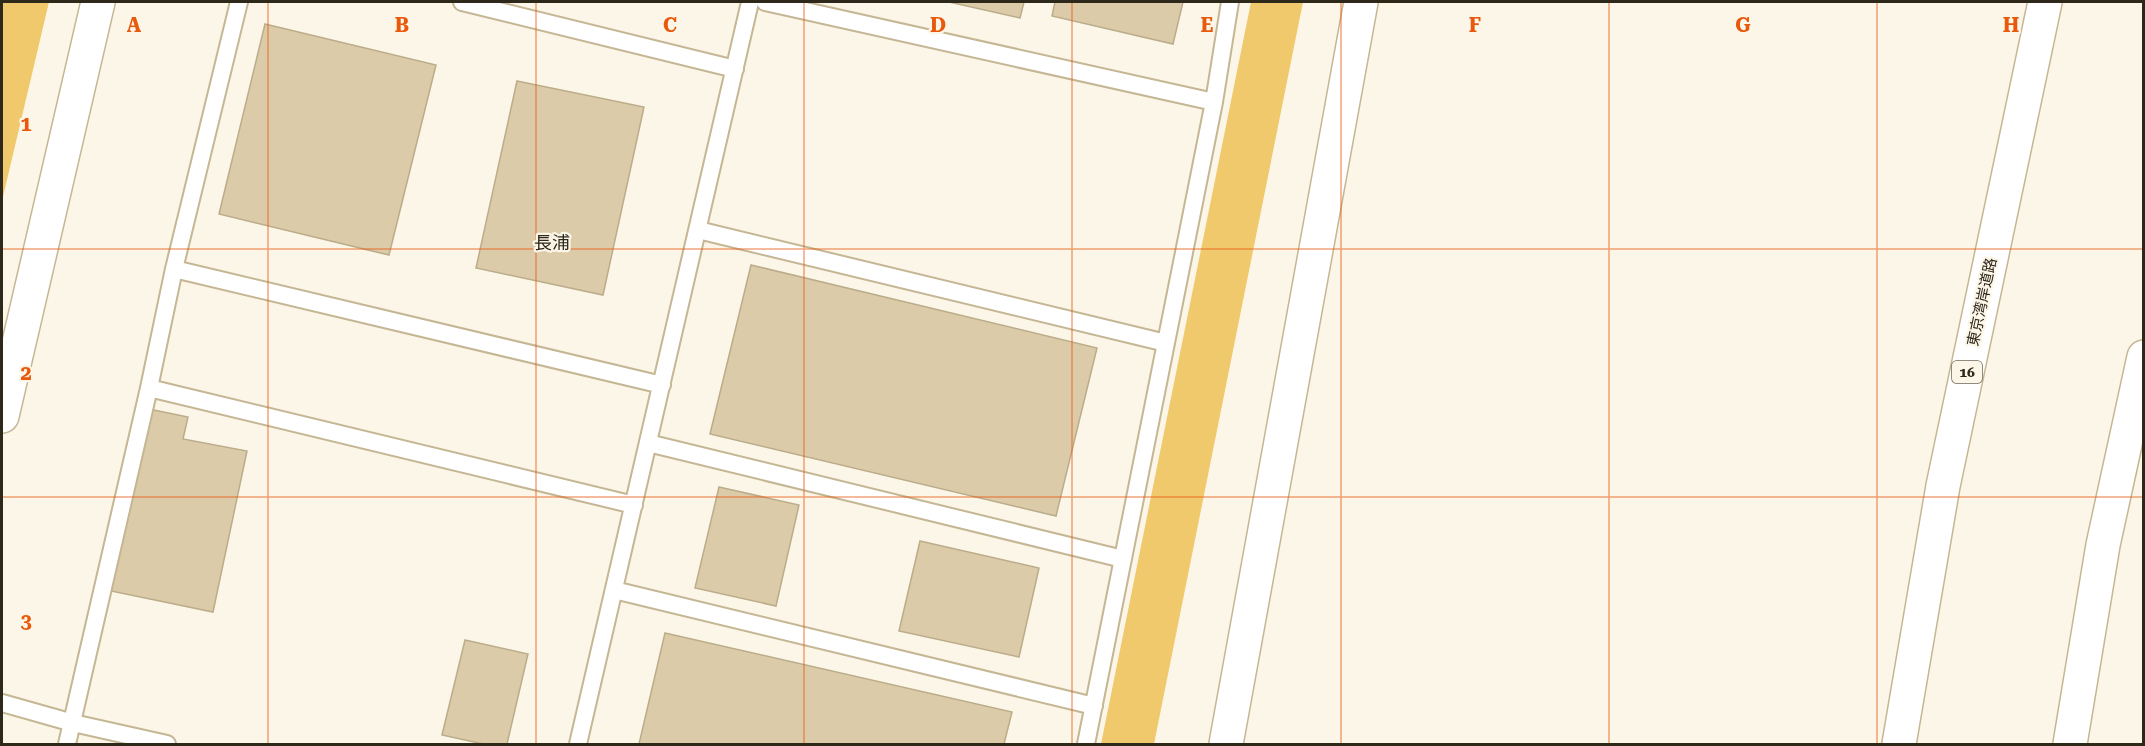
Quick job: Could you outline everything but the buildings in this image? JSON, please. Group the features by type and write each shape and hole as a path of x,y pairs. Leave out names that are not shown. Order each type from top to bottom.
{"main road":[{"path":"2,416 98,2"},
{"path":"1226,744 1361,2"},
{"name":"東京湾岸道路","path":"1899,744 1943,486 2045,2"},
{"path":"2070,744 2103,545 2144,357"}],"lane":[{"path":"67,744 174,269 239,2"},
{"path":"462,2 735,69"},
{"path":"578,744 750,2"},
{"path":"765,2 1214,102"},
{"path":"1086,744 1214,102 1230,2"},
{"path":"698,230 1166,343"},
{"path":"174,269 662,385"},
{"path":"149,388 634,505"},
{"path":"648,443 1123,559"},
{"path":"614,590 1094,706"},
{"path":"2,703 73,723 167,744"}],"shaded area":[{"path":"2,2 49,2 2,201"},
{"path":"1251,2 1303,2 1154,744 1101,744"}],"district":[{"name":"長浦","path":"552,242"}]}
